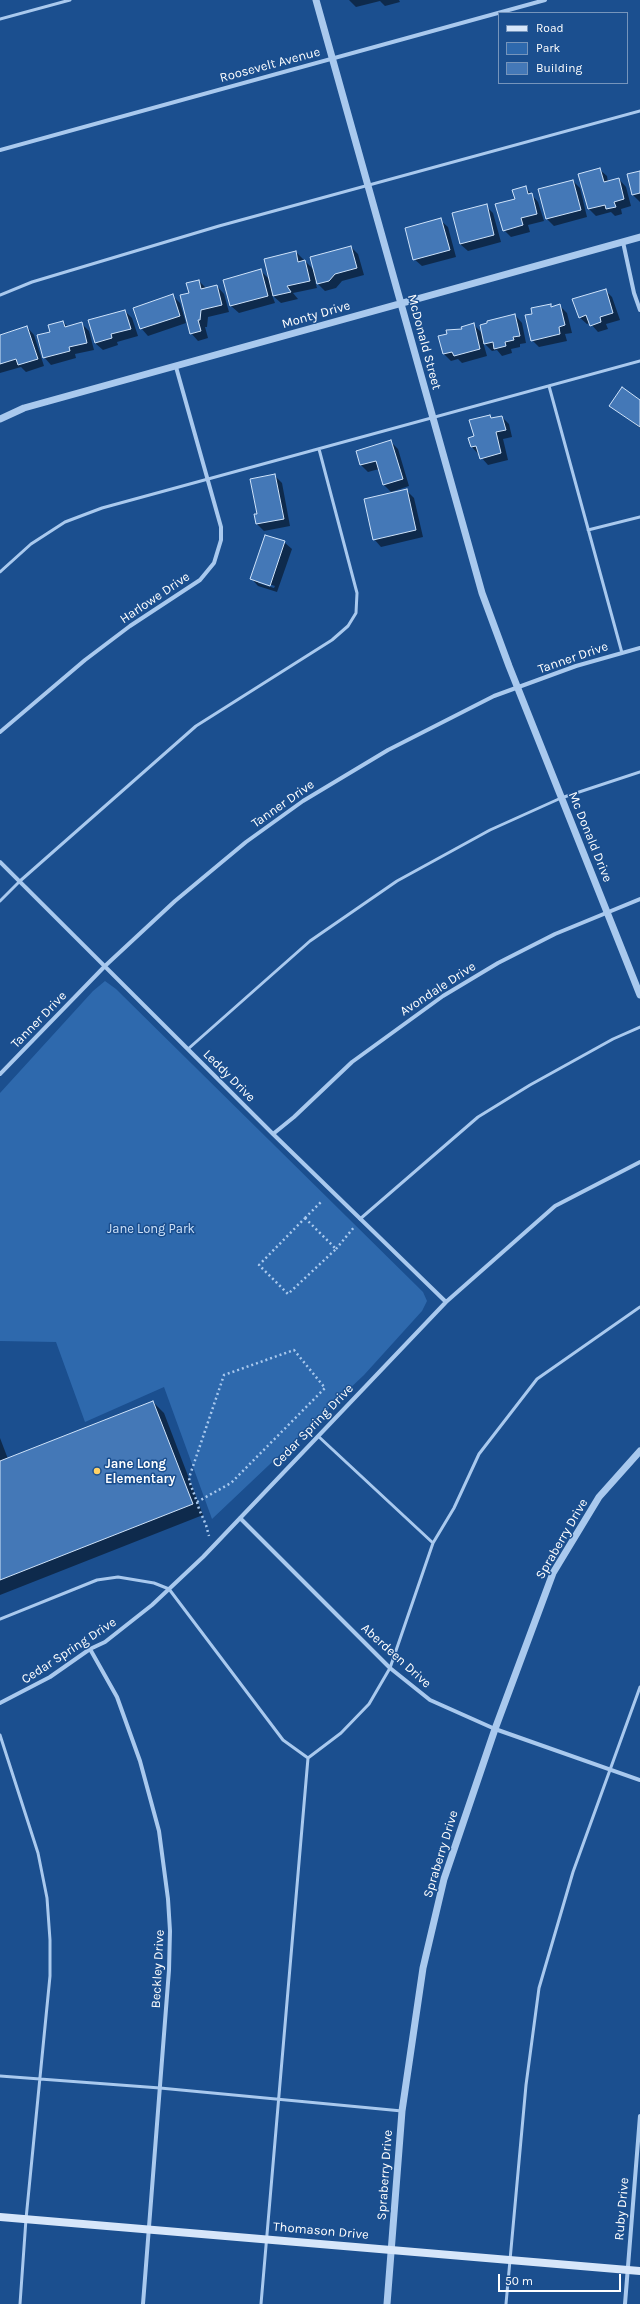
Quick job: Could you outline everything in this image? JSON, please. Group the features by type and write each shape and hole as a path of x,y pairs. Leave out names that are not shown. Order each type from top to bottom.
{"main road":[{"name":"Thomason Drive","path":"0,2217 640,2271"}],"street":[{"name":"McDonald Street","path":"316,0 402,304 478,582 518,688"},
{"name":"Roosevelt Avenue","path":"501,12 545,0"},
{"name":"Roosevelt Avenue","path":"0,150 498,13"},
{"name":"Monty Drive","path":"0,419 24,408 640,237"},
{"path":"623,242 634,293 640,310"},
{"name":"Harlowe Drive","path":"0,732 85,660 205,576 214,563 221,540 221,527 176,367"},
{"name":"Tanner Drive","path":"0,1074 105,966 192,886 246,842 303,801 343,775 434,724 494,696 576,666 640,648"},
{"name":"Mc Donald Drive","path":"518,688 640,995"},
{"name":"Leddy Drive","path":"0,862 273,1134 446,1302"},
{"name":"Avondale Drive","path":"273,1134 294,1117 352,1062 443,996 527,947 606,911 640,899"},
{"name":"Cedar Spring Drive","path":"0,1703 50,1677 90,1649 106,1642 170,1589 240,1518 446,1302 555,1206 640,1162"},
{"name":"Spraberry Drive","path":"386,2304 392,2249 402,2111 423,1968 444,1879 495,1729 553,1573 600,1497 640,1451"},
{"name":"Aberdeen Drive","path":"240,1518 390,1668 430,1700 495,1729 640,1780"},
{"name":"Beckley Drive","path":"90,1649 120,1703 140,1761 159,1830 170,1930 160,2088 143,2304"},
{"name":"Ruby Drive","path":"625,2304 640,2116"}],"lane":[{"path":"0,19 70,0"},
{"path":"0,295 32,282 219,226 640,111"},
{"path":"0,572 31,544 65,522 102,508 319,450 640,361"},
{"path":"549,386 622,653"},
{"path":"0,901 20,881 196,726 332,640 348,626 356,612 357,593 319,450"},
{"path":"588,530 640,517"},
{"path":"188,1049 310,941 397,880 490,830 561,798 640,772"},
{"path":"360,1219 478,1117 530,1085 613,1039 640,1027"},
{"path":"261,2304 280,2099 308,1758 341,1733 370,1704 390,1668 433,1543 454,1508 479,1454 537,1379 640,1307"},
{"path":"318,1436 433,1543"},
{"path":"0,1619 97,1580 118,1577 154,1583 170,1589 283,1740 308,1758"},
{"path":"506,2304 526,2085 539,1988 573,1872 640,1687"},
{"path":"0,1735 38,1853 47,1898 50,1976 26,2219 20,2304"},
{"path":"0,2076 160,2088 402,2111"}],"path":[{"path":"322,1201 259,1265 288,1294 336,1249 360,1219"},
{"path":"305,1218 336,1249"},
{"path":"197,1502 231,1483 324,1388 294,1350 224,1376 189,1478 197,1502 213,1546"}],"green space":[{"name":"Jane Long Park","path":"105,981 116,989 423,1292 427,1301 422,1311 364,1375 212,1519 164,1387 85,1422 56,1342 0,1341 0,1093 93,991"}],"building":[{"path":"600,168 604,182 619,178 624,199 614,202 616,207 606,209 605,205 588,209 578,174"},
{"path":"640,171 640,193 632,195 627,174"},
{"path":"573,180 581,210 546,219 538,189"},
{"path":"526,186 528,194 532,193 537,214 521,218 523,225 503,231 495,204 515,199 512,190"},
{"path":"487,204 494,235 460,244 452,213"},
{"path":"441,218 450,250 413,260 405,228"},
{"path":"351,246 357,268 335,274 329,281 317,284 310,257"},
{"path":"296,251 298,262 305,260 310,281 287,286 291,292 273,296 264,259"},
{"path":"261,269 268,296 230,306 223,280"},
{"path":"199,280 201,289 217,285 222,305 201,310 200,320 198,320 201,331 190,334 180,295 189,293 186,283"},
{"path":"606,289 613,313 600,317 601,322 590,326 586,315 579,318 572,299"},
{"path":"173,294 180,316 140,329 133,308"},
{"path":"551,304 551,307 560,304 565,325 559,327 560,334 531,341 525,315 532,314 531,308"},
{"path":"125,310 131,329 111,334 112,338 95,343 88,320"},
{"path":"515,314 520,336 513,337 514,340 505,342 506,346 494,349 493,342 484,344 480,325 487,323 487,321"},
{"path":"63,321 65,327 82,322 87,343 69,347 70,351 43,358 37,335 50,332 48,325"},
{"path":"474,323 480,349 454,356 452,352 443,354 438,336 447,334 446,330 462,329 461,327"},
{"path":"27,326 38,359 18,365 16,359 0,364 0,335"},
{"path":"622,387 640,400 640,427 609,406"},
{"path":"490,415 491,418 502,416 506,430 496,432 501,453 480,459 476,446 471,447 468,438 474,436 469,420"},
{"path":"391,440 403,479 383,485 376,461 360,465 356,451"},
{"path":"275,474 284,519 256,524 254,514 257,514 250,479"},
{"path":"407,489 416,530 373,540 364,499"},
{"path":"265,535 285,541 270,586 250,579"},
{"path":"153,1401 193,1504 0,1580 0,1461"}],"place":[{"name":"Jane Long Elementary","path":"97,1471"}]}
